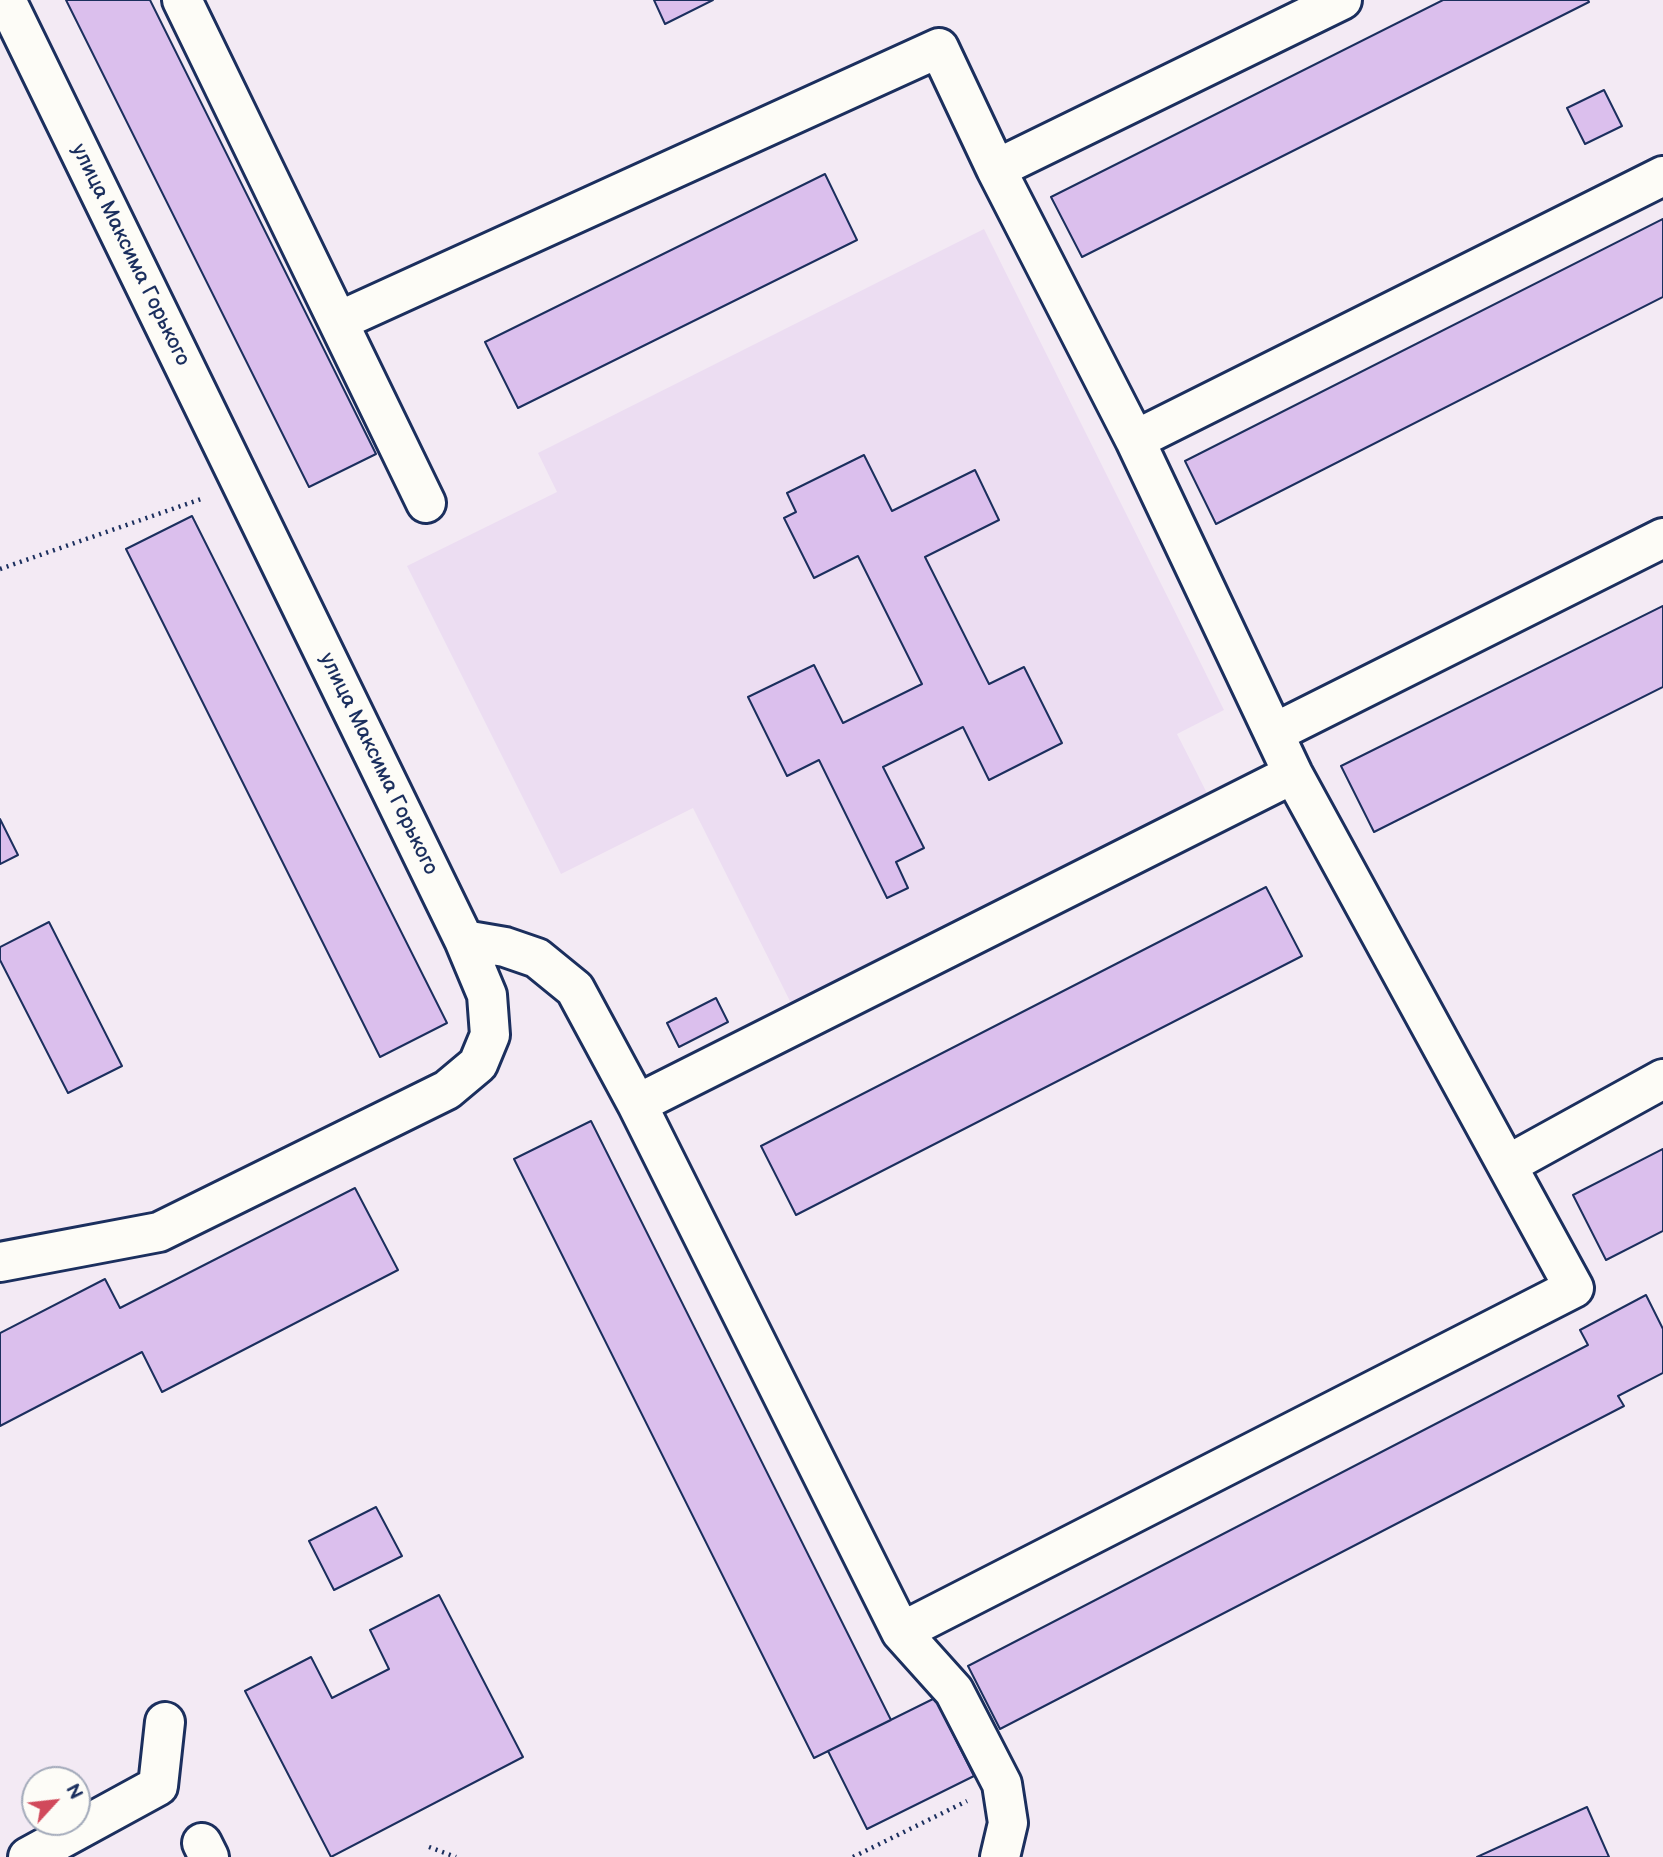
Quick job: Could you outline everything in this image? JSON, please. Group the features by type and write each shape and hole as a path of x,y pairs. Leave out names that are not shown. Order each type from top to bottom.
{"street":[{"name":"улица Максима Горького","path":"0,1262 159,1232 447,1090 478,1065 490,1035 487,995 464,940 6,0"},
{"path":"181,0 426,503"},
{"path":"996,169 1342,0"},
{"path":"339,321 939,48 996,169 1135,440 1293,774 1574,1288 901,1632"},
{"path":"1135,440 1663,176"},
{"path":"1274,733 1663,538"},
{"path":"637,1104 1293,774"},
{"path":"464,940 505,947 537,958 575,989 637,1104 901,1632 954,1691 1002,1784 1008,1823 1000,1857"},
{"path":"1507,1165 1663,1079"},
{"path":"28,1857 74,1846 158,1786 165,1721"}],"path":[{"path":"0,569 241,485"},
{"path":"853,1857 1002,1784"},
{"path":"429,1847 456,1857"}],"shaded area":[{"path":"984,229 1224,710 1177,734 1214,807 797,1015 693,808 561,874 407,566 557,492 538,453"}],"building":[{"path":"66,0 150,0 376,454 309,487"},
{"path":"654,0 713,0 665,24"},
{"path":"1443,0 1589,2 1082,257 1051,197"},
{"path":"1604,90 1622,126 1585,144 1567,108"},
{"path":"825,174 857,240 518,408 485,342"},
{"path":"1663,219 1663,297 1216,524 1185,461"},
{"path":"864,455 892,511 975,470 999,520 925,557 989,684 1024,667 1062,743 989,780 963,727 883,767 924,848 896,862 908,888 887,898 819,760 787,776 748,697 814,665 843,723 922,684 858,556 814,578 784,518 796,512 787,493"},
{"path":"192,516 447,1023 380,1057 126,549"},
{"path":"1663,606 1663,687 1374,832 1341,766"},
{"path":"0,819 18,855 0,864"},
{"path":"1266,887 1302,956 796,1215 761,1146"},
{"path":"49,922 122,1066 68,1093 0,960 0,947"},
{"path":"716,998 728,1022 679,1047 667,1023"},
{"path":"591,1121 891,1720 814,1758 514,1159"},
{"path":"1663,1149 1663,1231 1606,1260 1573,1195"},
{"path":"355,1188 398,1270 162,1392 142,1352 0,1426 0,1333 105,1279 120,1308"},
{"path":"1646,1295 1663,1329 1663,1373 1618,1396 1624,1406 1000,1729 968,1666 1588,1345 1580,1330"},
{"path":"376,1507 402,1556 334,1590 309,1541"},
{"path":"439,1595 523,1757 331,1857 245,1691 311,1657 332,1698 389,1669 370,1630"},
{"path":"935,1698 974,1776 867,1829 828,1751"},
{"path":"1587,1807 1609,1857 1477,1857"}]}
